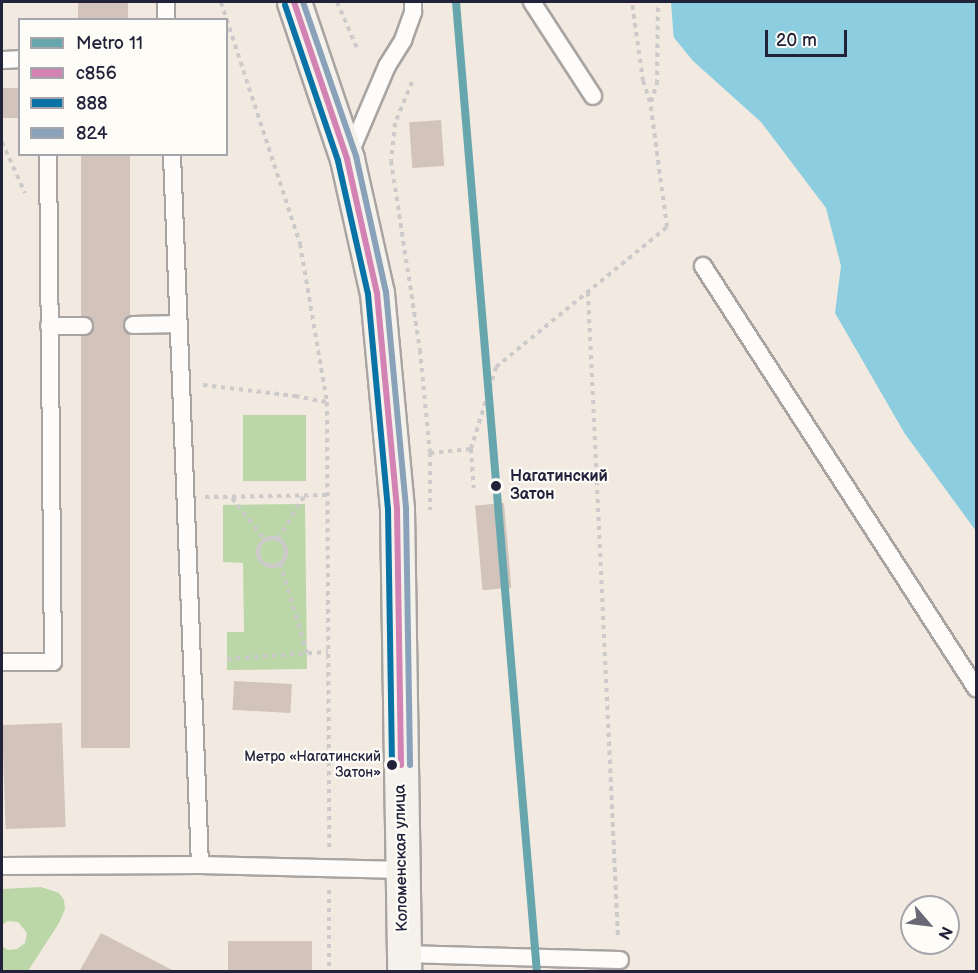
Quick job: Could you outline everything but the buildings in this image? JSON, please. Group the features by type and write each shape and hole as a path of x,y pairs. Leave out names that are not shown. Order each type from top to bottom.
{"street":[{"name":"Коломенская улица","path":"294,2 347,159 377,293 397,509 404,963"}],"lane":[{"path":"166,2 166,18"},
{"path":"347,159 387,66 403,40 413,2"},
{"path":"532,2 593,96"},
{"path":"2,60 18,59"},
{"path":"2,662 53,662 48,156"},
{"path":"172,156 200,865"},
{"path":"703,266 976,688"},
{"path":"134,325 179,324"},
{"path":"49,326 84,326"},
{"path":"2,866 200,865 402,870"},
{"path":"404,963 620,960"}],"path":[{"path":"221,2 226,18"},
{"path":"337,2 357,48"},
{"path":"474,488 471,449 496,367 667,227 651,102 643,81 632,2"},
{"path":"651,102 657,84 658,2"},
{"path":"228,23 300,244 327,402 329,972"},
{"path":"412,82 395,123 391,161 420,350 430,453 471,449"},
{"path":"588,292 620,960"},
{"path":"181,382 327,402"},
{"path":"278,539 305,495"},
{"path":"185,498 327,495"},
{"path":"232,497 265,540"},
{"path":"278,539 286,551 280,563 272,566 260,560 259,547 265,540 278,539"},
{"path":"280,563 307,653"},
{"path":"228,659 328,652"}],"green space":[{"path":"243,415 306,415 306,481 243,481"},
{"path":"305,504 307,669 227,670 227,632 244,632 243,563 223,562 223,505"},
{"path":"41,887 59,893 64,900 65,909 59,923 28,971 2,971 2,946 8,950 17,949 25,943 27,933 18,922 8,921 2,925 2,889"}],"water":[{"path":"645,2 976,2 976,531 905,434 835,313 841,266 826,208 761,122 693,61"}],"pier":[{"path":"671,2 674,42 643,3"}],"metro line":[{"name":"11","path":"456,2 537,972"}],"transit line":[{"name":"с856","path":"294,2 347,159 377,293 397,509 401,765"},
{"name":"824","path":"303,2 356,156 386,292 406,509 410,765"},
{"name":"888","path":"285,5 338,161 368,294 388,509 392,765"}],"place":[{"name":"Нагатинский Затон","path":"496,486"},
{"name":"Метро «Нагатинский Затон»","path":"392,765"}]}
